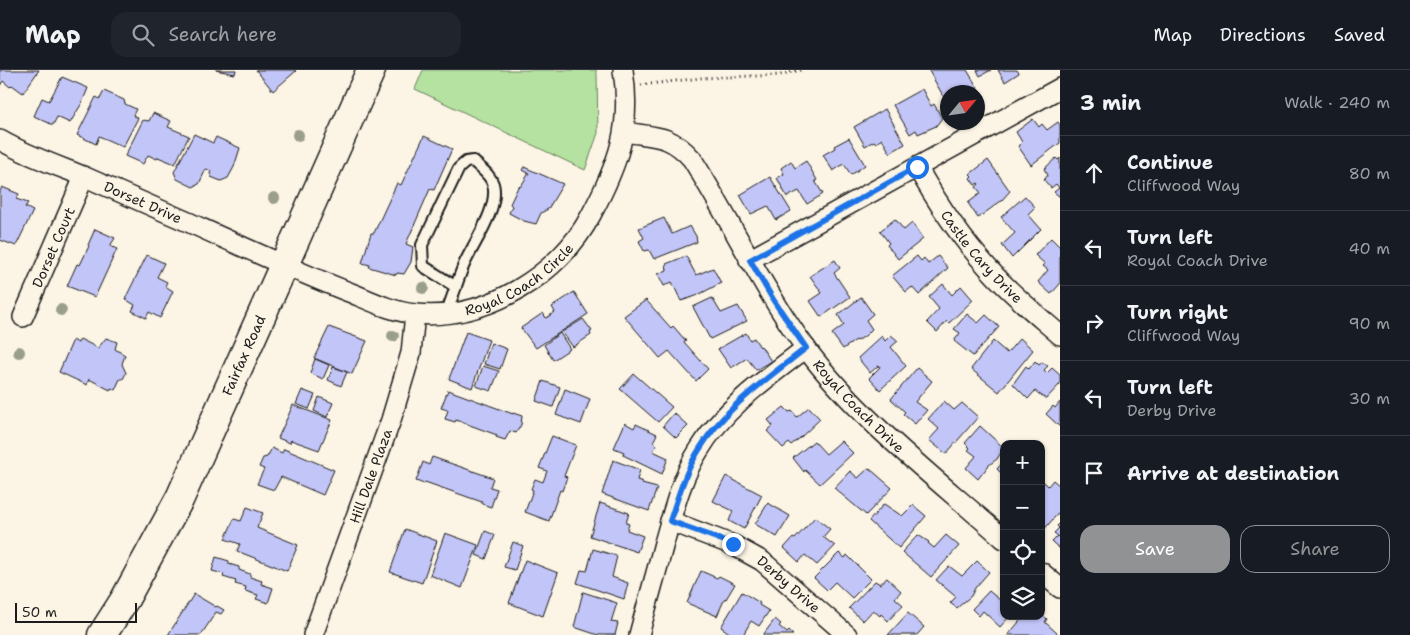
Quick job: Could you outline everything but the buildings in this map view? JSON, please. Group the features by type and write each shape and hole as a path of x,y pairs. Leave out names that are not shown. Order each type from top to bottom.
{"main road":[{"name":"Fairfax Road","path":"102,635 130,590 180,498 371,70"}],"street":[{"name":"Royal Coach Circle","path":"285,265 319,281 394,310 415,314 446,314 473,308 498,299 543,273 562,256 582,233 618,160 624,132 626,110 624,78"},
{"path":"750,260 1060,88"},
{"name":"Royal Coach Drive","path":"624,132 666,138 681,146 692,159 774,301 806,348 838,386 878,428 1000,535"},
{"name":"Dorset Drive","path":"0,140 12,147 285,265"},
{"name":"Castle Cary Drive","path":"917,167 940,206 980,259 1016,296 1060,335"},
{"name":"Dorset Court","path":"23,317 84,177"},
{"name":"Hill Dale Plaza","path":"314,635 391,420 411,353 415,314"},
{"path":"638,635 670,521 683,482 699,450 718,424 743,397 806,348"},
{"name":"Derby Drive","path":"670,521 733,544 762,561 847,635"},
{"path":"1045,575 1060,588"}],"lane":[{"path":"446,314 456,287 464,265 493,202 493,185 489,176 473,161 466,162 459,168 422,245 423,266 456,287"}],"path":[{"path":"624,78 780,75 801,70"}],"green space":[{"path":"423,70 596,70 598,133 585,170 415,89"}],"route":[{"path":"733,544 670,521 683,482 699,450 718,424 743,397 806,348 774,301 750,260 917,167"}]}
